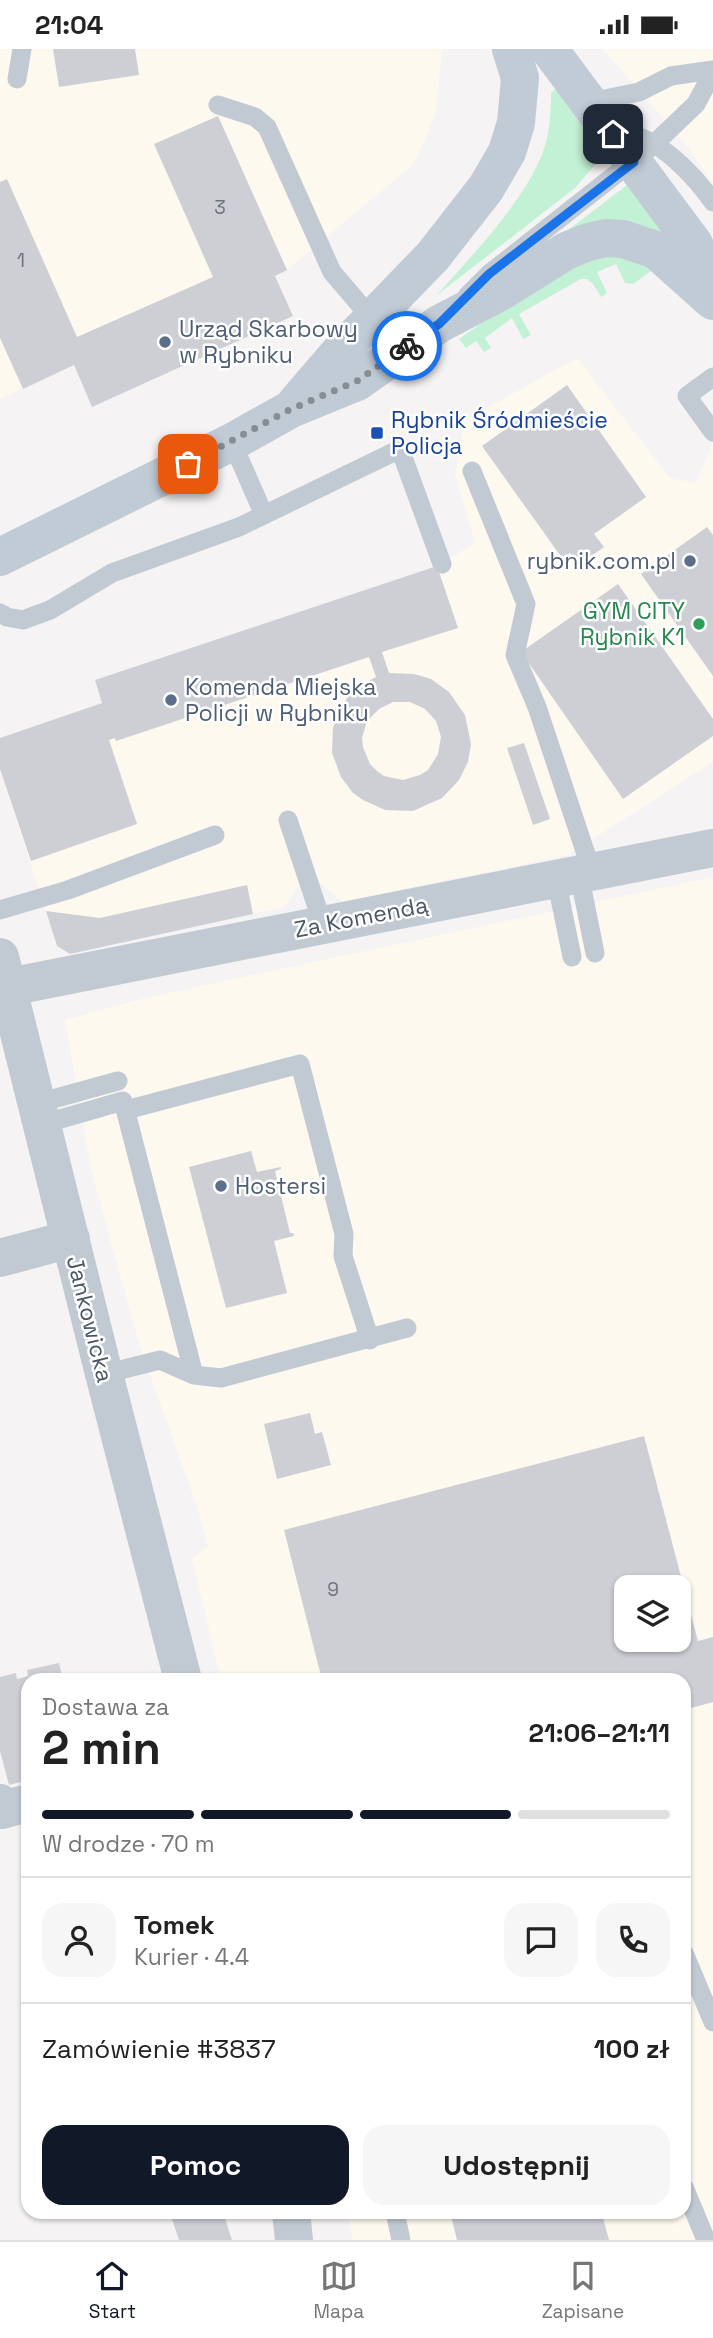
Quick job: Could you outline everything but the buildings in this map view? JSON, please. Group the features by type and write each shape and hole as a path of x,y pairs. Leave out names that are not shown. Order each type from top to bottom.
{"street":[{"path":"291,409 339,353 433,256 486,188 507,152 516,123 520,78 511,49"},
{"path":"549,49 588,99 633,147 694,244 713,290"},
{"path":"0,557 232,442 291,409 357,381 439,324 502,291 566,251 588,242 606,238 632,241 656,250 713,301"},
{"name":"Za Komendą","path":"5,972 323,925 713,848"},
{"name":"Jankowicka","path":"5,972 181,1673"},
{"path":"0,1258 71,1239"},
{"path":"0,1803 2,1810 21,1805"},
{"path":"291,2219 294,2240"}],"lane":[{"path":"16,79 22,49"},
{"path":"588,99 600,100 639,92 671,76 713,71"},
{"path":"439,324 489,274 633,147 696,104 713,71"},
{"path":"218,105 256,117 267,127 332,272 373,320"},
{"path":"633,147 673,158 696,178 713,202"},
{"path":"713,377 687,396 713,432"},
{"path":"232,442 264,515"},
{"path":"0,613 15,619 31,618 63,603 112,573 239,527 400,449 442,564"},
{"path":"472,471 526,604 514,655 537,707 595,953"},
{"path":"288,820 323,925"},
{"path":"0,910 68,890 215,835"},
{"path":"572,957 575,875"},
{"path":"41,1113 125,1105 300,1064 344,1234 343,1256 370,1340"},
{"path":"41,1113 118,1081"},
{"path":"125,1105 194,1375"},
{"path":"104,1374 160,1360 194,1375 221,1378 407,1328"},
{"path":"691,1970 713,2022"},
{"path":"691,2204 706,2240"},
{"path":"396,2219 401,2240"}],"shaded area":[{"path":"0,49 442,49 436,113 414,164 287,270 275,276 293,316 92,407 73,365 0,399"},
{"path":"603,49 713,49 713,183 687,146"},
{"path":"577,358 670,478 696,483 713,442 713,762 568,855 342,902 317,880 299,885 284,907 70,954 57,946 0,769 0,738 102,703 95,680 437,566 475,543 455,475 465,420"},
{"path":"713,877 713,2240 353,2240 349,2219 691,2219 691,1673 219,1673 192,1560 208,1546 197,1507 138,1341 91,1169 65,1020 145,998"}],"green space":[{"path":"557,88 601,149 594,166 575,188 437,295 498,225 526,185 545,146 551,93"},
{"path":"627,185 666,236 555,240"},
{"path":"607,253 654,269 633,284 625,283 616,264 597,272 607,293 601,297 593,284 587,279 581,279 519,314 531,335 523,339 512,318 485,338 491,348 484,352 476,341 466,348 459,339 559,269"}],"way so far":[{"path":"188,464 264,426 291,409 357,381 407,346"}],"place":[{"name":"Urząd Skarbowy w Rybniku","path":"165,342"},
{"name":"Rybnik Śródmieście Policja","path":"377,433"},
{"name":"rybnik.com.pl","path":"690,561"},
{"name":"GYM CITY Rybnik K1","path":"699,624"},
{"name":"Komenda Miejska Policji w Rybniku","path":"171,700"},
{"name":"Hostersi","path":"221,1186"}],"route":[{"path":"407,346 439,324 489,274 634,162 613,134"}]}
